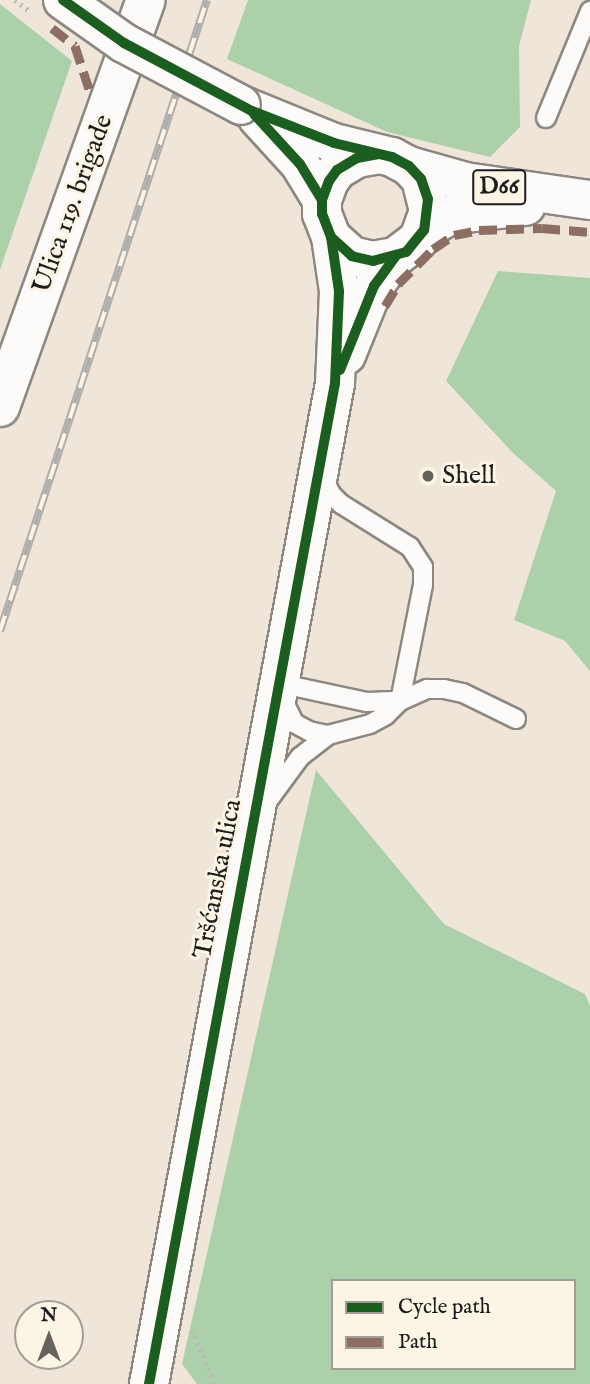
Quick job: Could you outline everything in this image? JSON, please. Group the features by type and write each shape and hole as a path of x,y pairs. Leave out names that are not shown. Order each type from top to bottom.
{"main road":[{"path":"63,0 124,43 246,108 334,143 394,160 421,179 428,199 424,230"},
{"name":"Ulica 119. brigade","path":"0,407 146,0"},
{"path":"246,108 300,164 322,200"},
{"path":"335,383 339,291 331,237 322,214 322,200 329,181 347,162 394,160"},
{"name":"D66","path":"394,160 465,182 590,200"},
{"name":"D66","path":"395,257 413,246 424,230 437,220 465,212 590,200"},
{"path":"331,237 339,247 364,260 395,257"},
{"path":"335,383 374,286 395,257"},
{"name":"Tršćanska ulica","path":"149,1384 335,383"}],"lane":[{"path":"546,118 590,11"},
{"path":"318,469 331,494 410,547 423,567 423,585 400,701"},
{"path":"278,683 338,699 400,701"},
{"path":"278,683 286,711 294,723 309,732 328,735"},
{"path":"251,825 300,757 328,735 370,724 400,701 427,689 463,693 516,719"}],"green space":[{"path":"248,0 531,0 519,46 520,127 490,157 387,132 227,59"},
{"path":"0,4 72,61 0,270"},
{"path":"498,271 590,278 590,671 565,641 514,620 556,491 512,452 446,381"},
{"path":"316,770 444,924 585,994 590,1006 590,1384 197,1384 182,1364"}],"railway":[{"path":"0,631 207,0"}],"marked path":[{"path":"52,28 75,46 91,95"},
{"path":"385,306 398,284 433,249 454,235 479,230 542,228 590,232"}],"cycle path":[{"path":"63,0 124,43 252,111 334,143 392,157 409,166 421,179 428,199 424,230 406,252 373,261 352,256 331,237 322,214 322,200 329,181 337,170 357,158 379,154"},
{"path":"254,114 300,164 322,200"},
{"path":"149,1384 335,383 339,291 331,237"},
{"path":"340,370 374,286 395,257"}],"place":[{"name":"Shell","path":"428,476"}]}
